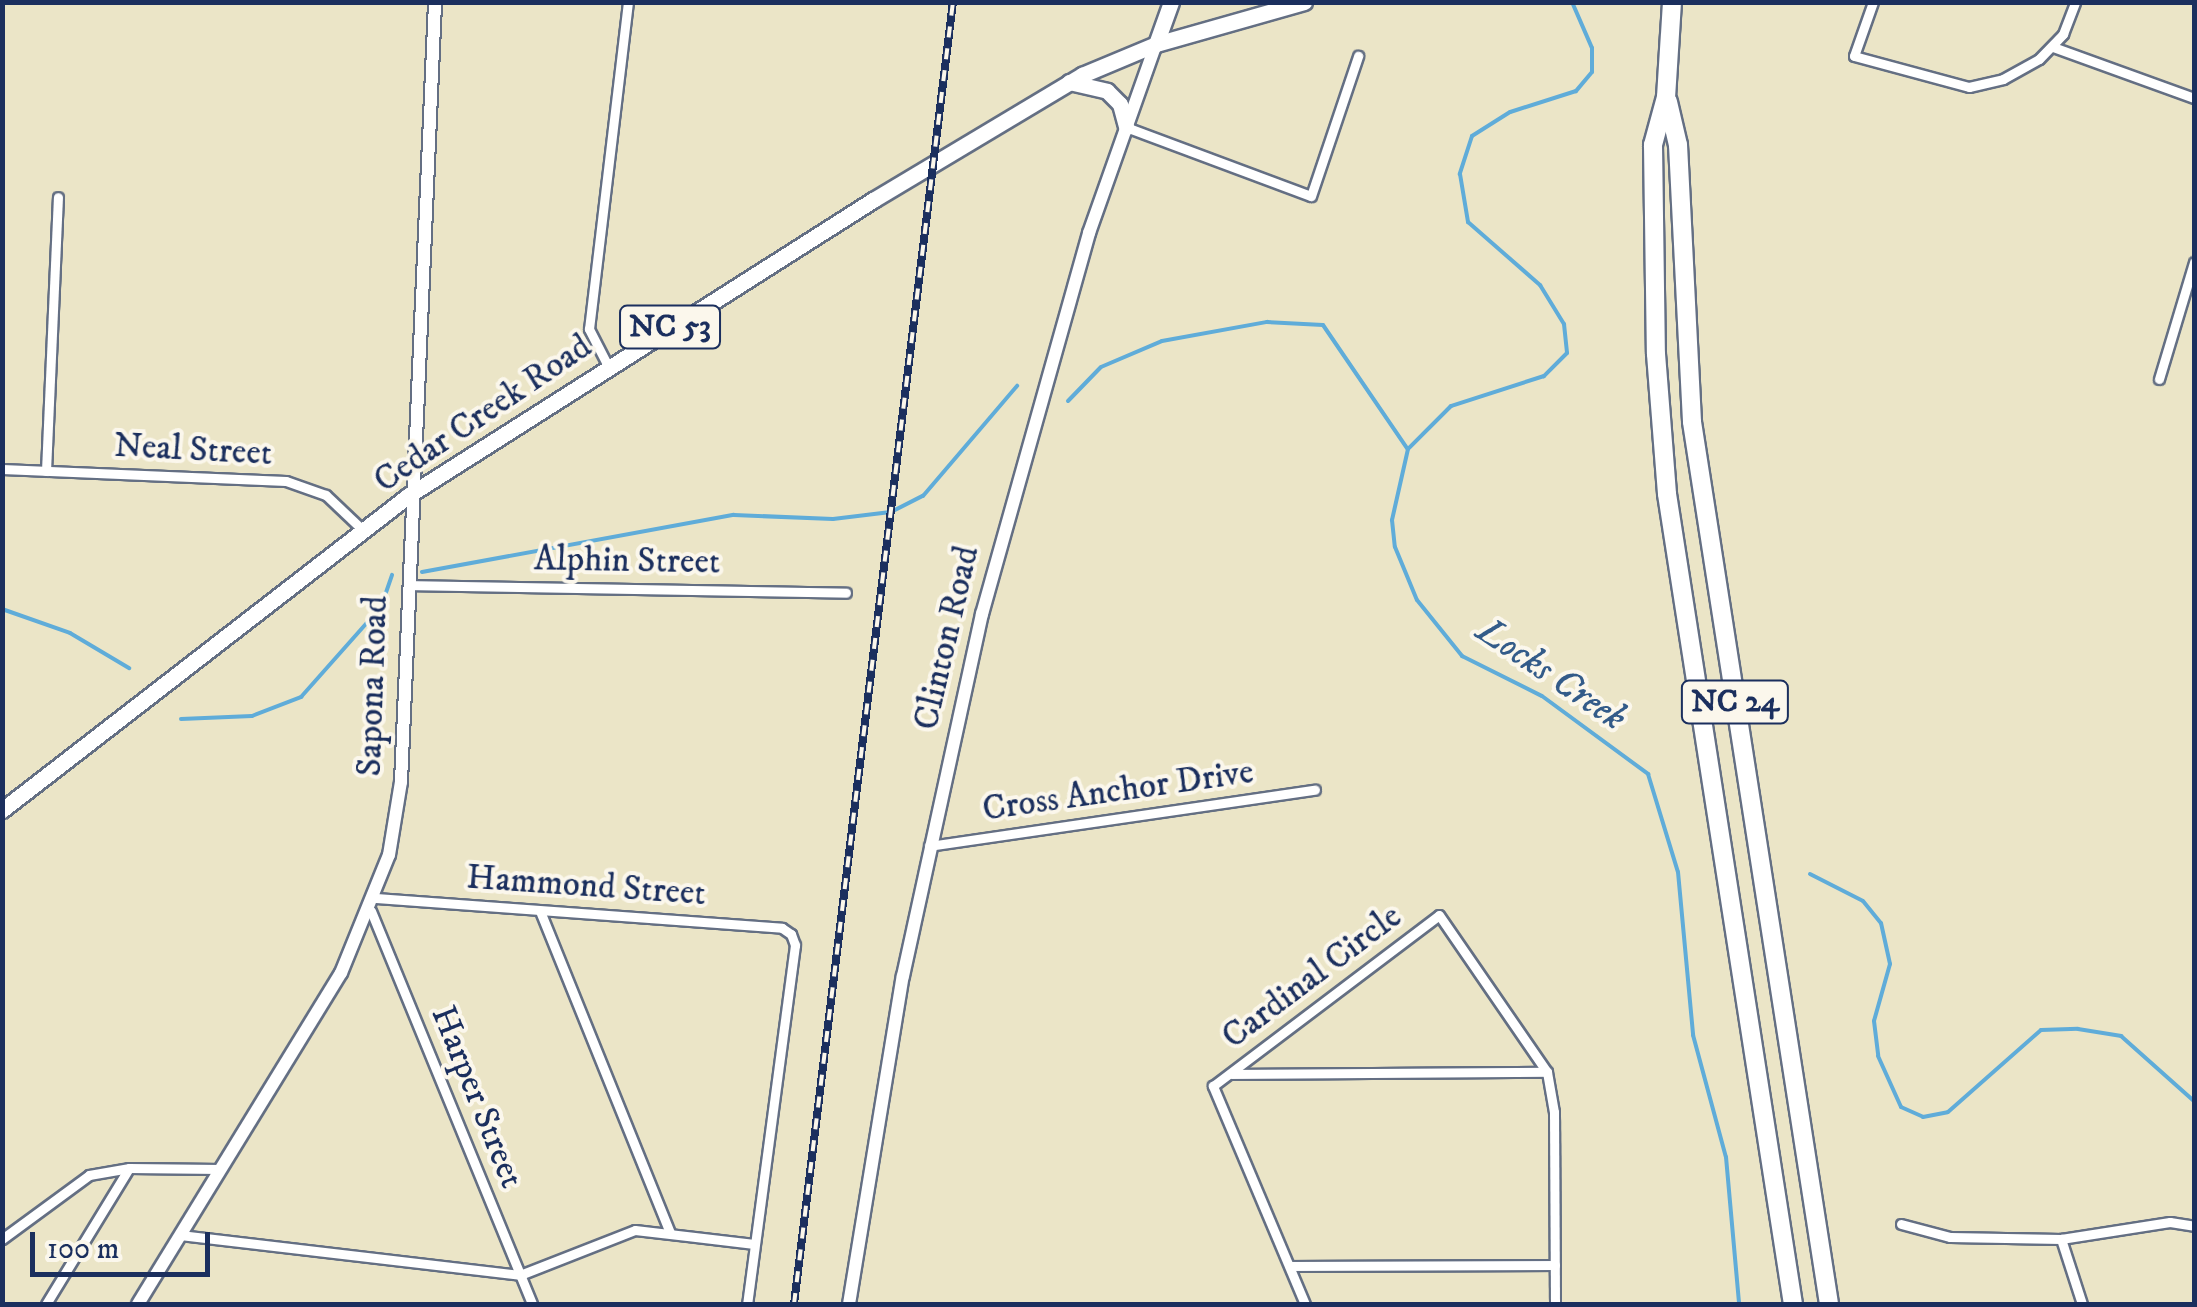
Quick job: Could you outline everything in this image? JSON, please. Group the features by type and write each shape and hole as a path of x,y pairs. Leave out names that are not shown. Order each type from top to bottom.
{"highway":[{"name":"NC 24","path":"1672,2 1666,97 1653,145 1652,232 1667,494 1792,1304"},
{"name":"NC 24","path":"1666,97 1678,145 1680,284 1697,456 1829,1304"}],"main road":[{"name":"Clinton Road","path":"1156,44 1171,2"},
{"name":"Cedar Creek Road","path":"2,810 409,495 608,366 1069,82 1156,44 1304,2"},
{"path":"1069,82 1108,91 1120,104 1126,127"}],"street":[{"name":"Sapona Road","path":"138,1304 341,973 373,904 401,782 409,495 435,2"},
{"path":"608,366 588,329 628,2"},
{"path":"1873,2 1854,56 1969,87 2021,71 2053,47 2075,2"},
{"name":"Clinton Road","path":"850,1304 929,846 1017,478 1126,127 1156,44"},
{"path":"2053,47 2194,98"},
{"path":"1126,127 1311,196 1358,56"},
{"path":"46,470 58,198"},
{"path":"2159,379 2194,262"},
{"name":"Neal Street","path":"2,469 286,482 326,495 364,530"},
{"name":"Alphin Street","path":"406,585 846,593"},
{"name":"Cross Anchor Drive","path":"929,846 1315,790"},
{"name":"Hammond Street","path":"373,904 782,928 791,934 796,945 754,1244"},
{"name":"Harper Street","path":"373,904 532,1304"},
{"path":"540,911 670,1233"},
{"name":"Cardinal Circle","path":"1305,1304 1213,1086 1439,915 1547,1072 1554,1112 1554,1304"},
{"path":"1229,1074 1547,1072"},
{"path":"2,1240 90,1175 129,1168 220,1169"},
{"path":"46,1304 129,1168"},
{"path":"1901,1224 1950,1237 2061,1239 2170,1222 2194,1226"},
{"path":"180,1235 520,1275 634,1230 670,1233 754,1244 747,1304"},
{"path":"2061,1239 2082,1304"},
{"path":"1290,1266 1555,1265"}],"waterway":[{"name":"Locks Creek","path":"1572,2 1592,48 1592,72 1576,91 1510,112 1472,136 1460,174 1468,222 1540,285 1564,324 1567,353 1544,376 1451,406 1408,449 1392,520 1395,547 1417,600 1462,656 1542,696 1648,774 1678,872 1693,1035 1726,1157 1739,1304"},
{"path":"1068,401 1101,367 1162,341 1267,322 1323,325 1407,448"},
{"path":"422,572 734,515 833,519 891,512 923,496 1017,386"},
{"path":"181,719 252,716 301,697 381,607 392,575"},
{"path":"2,609 70,633 129,668"},
{"name":"Locks Creek","path":"1810,874 1863,901 1881,923 1890,964 1874,1021 1878,1056 1901,1107 1923,1117 1948,1112 2041,1030 2078,1029 2121,1036 2194,1101"}],"railway":[{"path":"794,1304 953,2"}]}
